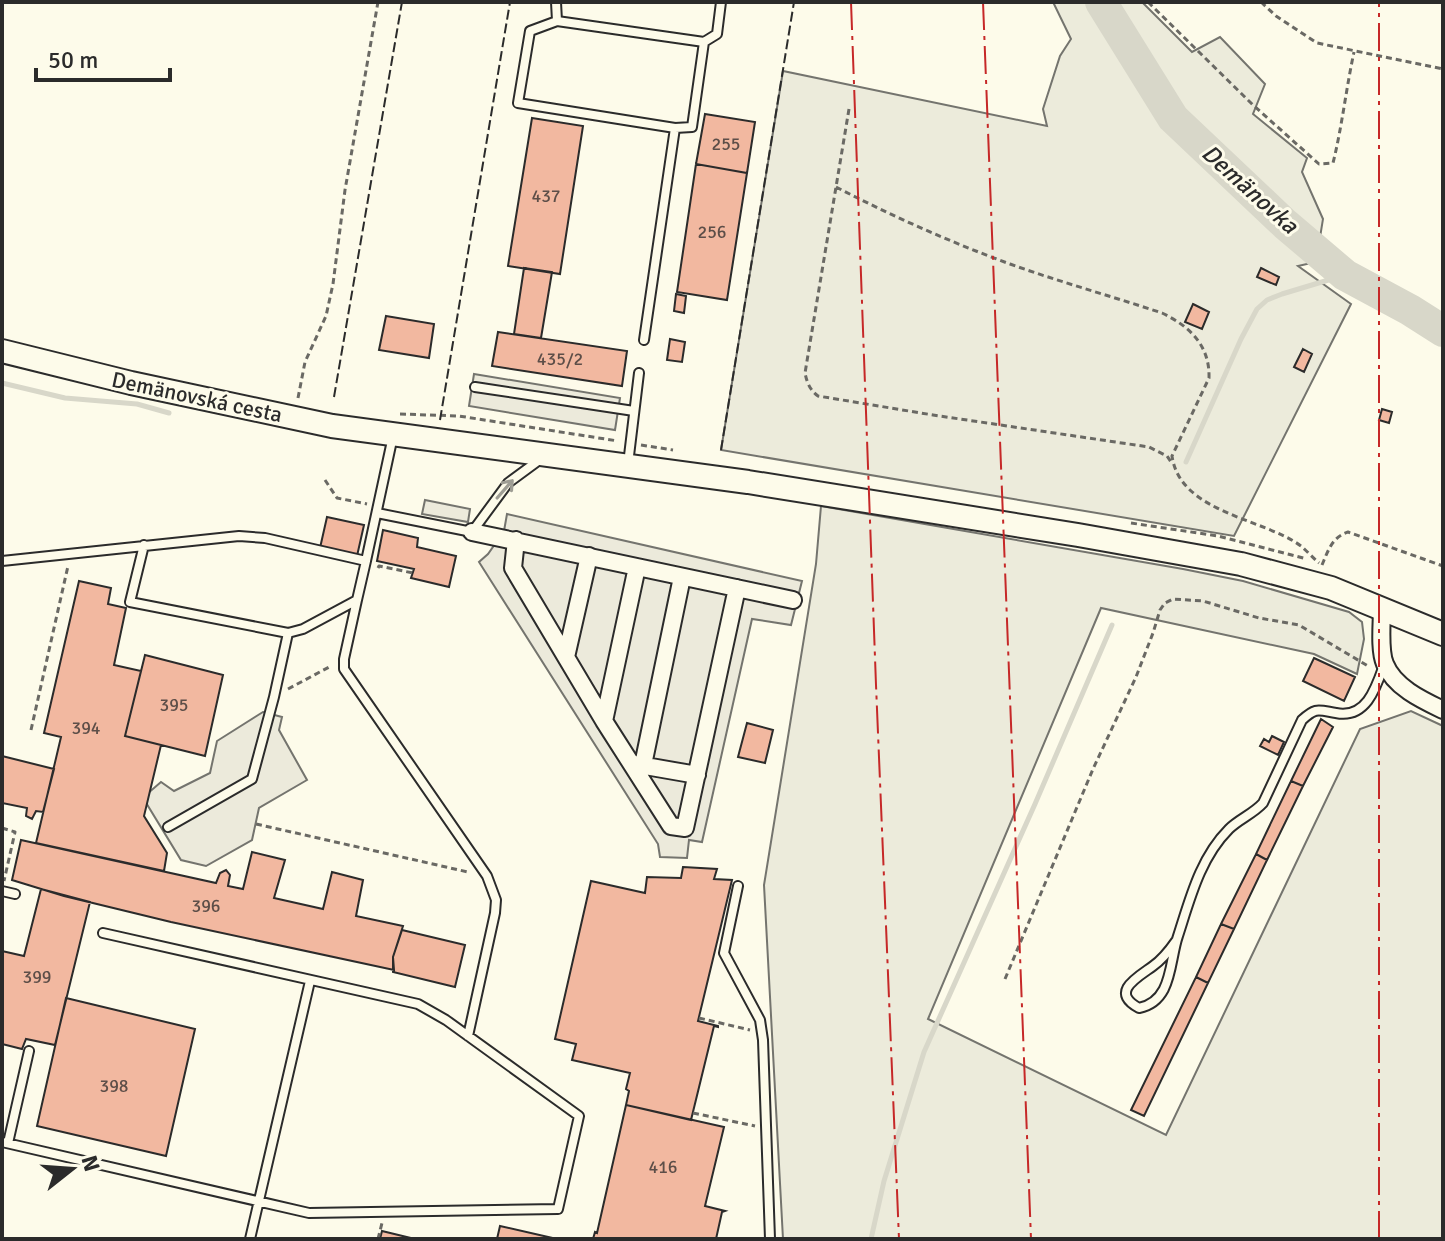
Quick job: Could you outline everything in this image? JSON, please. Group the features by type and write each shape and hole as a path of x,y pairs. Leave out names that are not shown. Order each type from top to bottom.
{"main road":[{"name":"Demänovská cesta","path":"2,351 131,383 332,426 748,482 1189,554 1331,588 1443,634"}],"street":[{"path":"472,532 793,600"},
{"path":"516,540 513,568 604,721 638,764 671,826 685,828 737,588"},
{"path":"566,657 589,556"},
{"path":"604,721 637,567"},
{"path":"638,764 682,577"},
{"path":"1382,608 1383,669 1407,690 1443,710"},
{"path":"638,764 697,775"}],"lane":[{"path":"556,2 557,21"},
{"path":"704,42 692,127 675,128 518,103 530,31 557,21 704,42 717,34 721,2"},
{"path":"644,340 675,128"},
{"path":"628,465 639,373"},
{"path":"475,387 634,411"},
{"path":"393,435 344,669 487,876 496,900 468,1036"},
{"path":"378,509 472,532 508,483 546,455"},
{"path":"2,561 251,537 366,561"},
{"path":"144,545 130,602 288,633 303,629 357,600"},
{"path":"168,827 252,779 288,633"},
{"path":"1176,941 1165,956 1131,982 1127,997 1132,1004 1139,1008 1147,1006 1164,991 1176,941 1201,870 1229,829 1263,803 1302,720 1318,709 1337,714 1360,710 1368,702 1383,669"},
{"path":"738,886 724,953 760,1020 762,1032 770,1239"},
{"path":"2,891 15,894"},
{"path":"29,1051 5,1142 309,1213 558,1209 579,1116 446,1020 418,1004 103,933"},
{"path":"250,1239 310,981"}],"path":[{"path":"296,418 305,362 326,316 333,284 345,190 378,2"},
{"path":"1148,2 1253,105 1319,164 1333,163 1354,52"},
{"path":"1261,2 1276,16 1317,43 1443,69"},
{"path":"849,109 805,373 807,383 818,396 1149,447 1167,456 1183,480 1203,501 1300,546 1321,566 1338,535 1348,532 1443,566"},
{"path":"836,187 891,215 980,253 1162,313 1186,327 1200,342 1206,355 1209,378 1172,456 1174,465"},
{"path":"325,480 337,498 378,509"},
{"path":"31,730 70,554"},
{"path":"375,581 379,566 413,573"},
{"path":"1005,979 1165,603 1173,599 1203,601 1259,618 1299,625 1383,669"},
{"path":"274,697 344,659"},
{"path":"256,824 487,876"},
{"path":"2,828 15,832 2,891"},
{"path":"699,1018 762,1032"},
{"path":"693,1113 766,1129"}],"shaded area":[{"path":"1053,2 1142,2 1192,52 1220,37 1265,84 1253,114 1307,158 1302,172 1323,219 1316,262 1298,266 1351,304 1234,536 721,450 783,71 1047,126 1043,109 1060,56 1071,39"},
{"path":"474,374 620,398 615,430 469,406"},
{"path":"425,500 470,509 468,522 422,514"},
{"path":"821,506 1243,581 1349,612 1362,622 1364,639 1357,674 1314,654 1101,608 928,1019 1166,1135 1360,729 1411,711 1443,726 1443,1239 783,1239 764,885 816,564"},
{"path":"507,514 802,581 791,625 752,619 702,842 689,840 687,858 660,857 658,844 479,562 504,531"},
{"path":"263,712 282,717 279,730 307,780 259,808 252,840 206,866 181,860 145,801 147,794 161,782 174,791 210,773 217,741"}],"building":[{"path":"705,114 755,122 747,173 696,164"},
{"path":"532,118 583,126 560,274 508,266"},
{"path":"696,164 747,173 727,300 677,292"},
{"path":"524,268 552,272 541,338 514,334"},
{"path":"1261,268 1279,277 1276,285 1257,277"},
{"path":"676,294 686,296 684,313 674,311"},
{"path":"1193,304 1209,312 1202,329 1185,322"},
{"path":"386,316 434,324 429,358 379,350"},
{"path":"498,332 627,351 622,386 492,366"},
{"path":"670,339 685,342 682,362 667,360"},
{"path":"1303,349 1312,354 1304,372 1294,367"},
{"path":"1382,409 1392,412 1389,423 1379,420"},
{"path":"327,517 364,525 357,556 320,548"},
{"path":"383,530 418,538 417,547 456,556 449,587 411,578 414,569 377,561"},
{"path":"79,581 111,588 108,604 126,608 114,665 141,671 125,736 161,745 144,816 167,853 164,871 36,843 61,737 44,733"},
{"path":"145,655 223,675 205,756 125,736"},
{"path":"1314,658 1355,677 1344,701 1303,681"},
{"path":"1321,719 1333,727 1303,786 1291,781"},
{"path":"747,723 773,730 765,763 738,757"},
{"path":"1272,736 1284,742 1278,755 1260,746 1264,739 1269,742"},
{"path":"2,756 54,769 43,812 36,811 32,819 26,816 27,808 2,803"},
{"path":"1291,781 1303,786 1267,860 1256,854"},
{"path":"21,840 216,883 220,873 226,870 230,875 228,886 243,889 252,852 285,860 274,898 323,909 332,872 363,880 356,916 403,926 393,957 394,970 171,922 12,880"},
{"path":"1256,854 1267,860 1234,929 1221,924"},
{"path":"683,867 717,869 714,879 732,880 698,1021 718,1027 714,1026 691,1120 626,1105 630,1073 572,1060 576,1044 555,1039 591,881 645,893 647,877 681,878"},
{"path":"41,889 90,902 55,1045 26,1039 22,1049 2,1044 2,951 24,956"},
{"path":"1221,924 1234,929 1208,983 1196,977"},
{"path":"402,930 465,945 455,987 393,972 393,957"},
{"path":"1196,977 1208,983 1144,1116 1131,1110"},
{"path":"66,998 195,1029 166,1156 37,1126"},
{"path":"626,1105 724,1127 705,1206 725,1211 722,1212 716,1239 593,1239 597,1233"},
{"path":"500,1226 557,1239 497,1239"},
{"path":"382,1231 415,1239 380,1239"}],"waterway":[{"name":"Demänovka","path":"1101,2 1173,118 1285,224 1345,275 1443,331"},
{"path":"1186,462 1257,309 1267,300 1282,294 1345,275"},
{"path":"2,383 65,398 137,404 169,413"},
{"path":"871,1239 884,1181 924,1052 1112,625"}],"fence":[{"path":"334,397 402,2"},
{"path":"440,420 510,2"},
{"path":"721,450 794,2"}],"power":[{"path":"851,2 899,1239"},
{"path":"983,2 1031,1239"},
{"path":"1379,2 1379,1239"}]}
